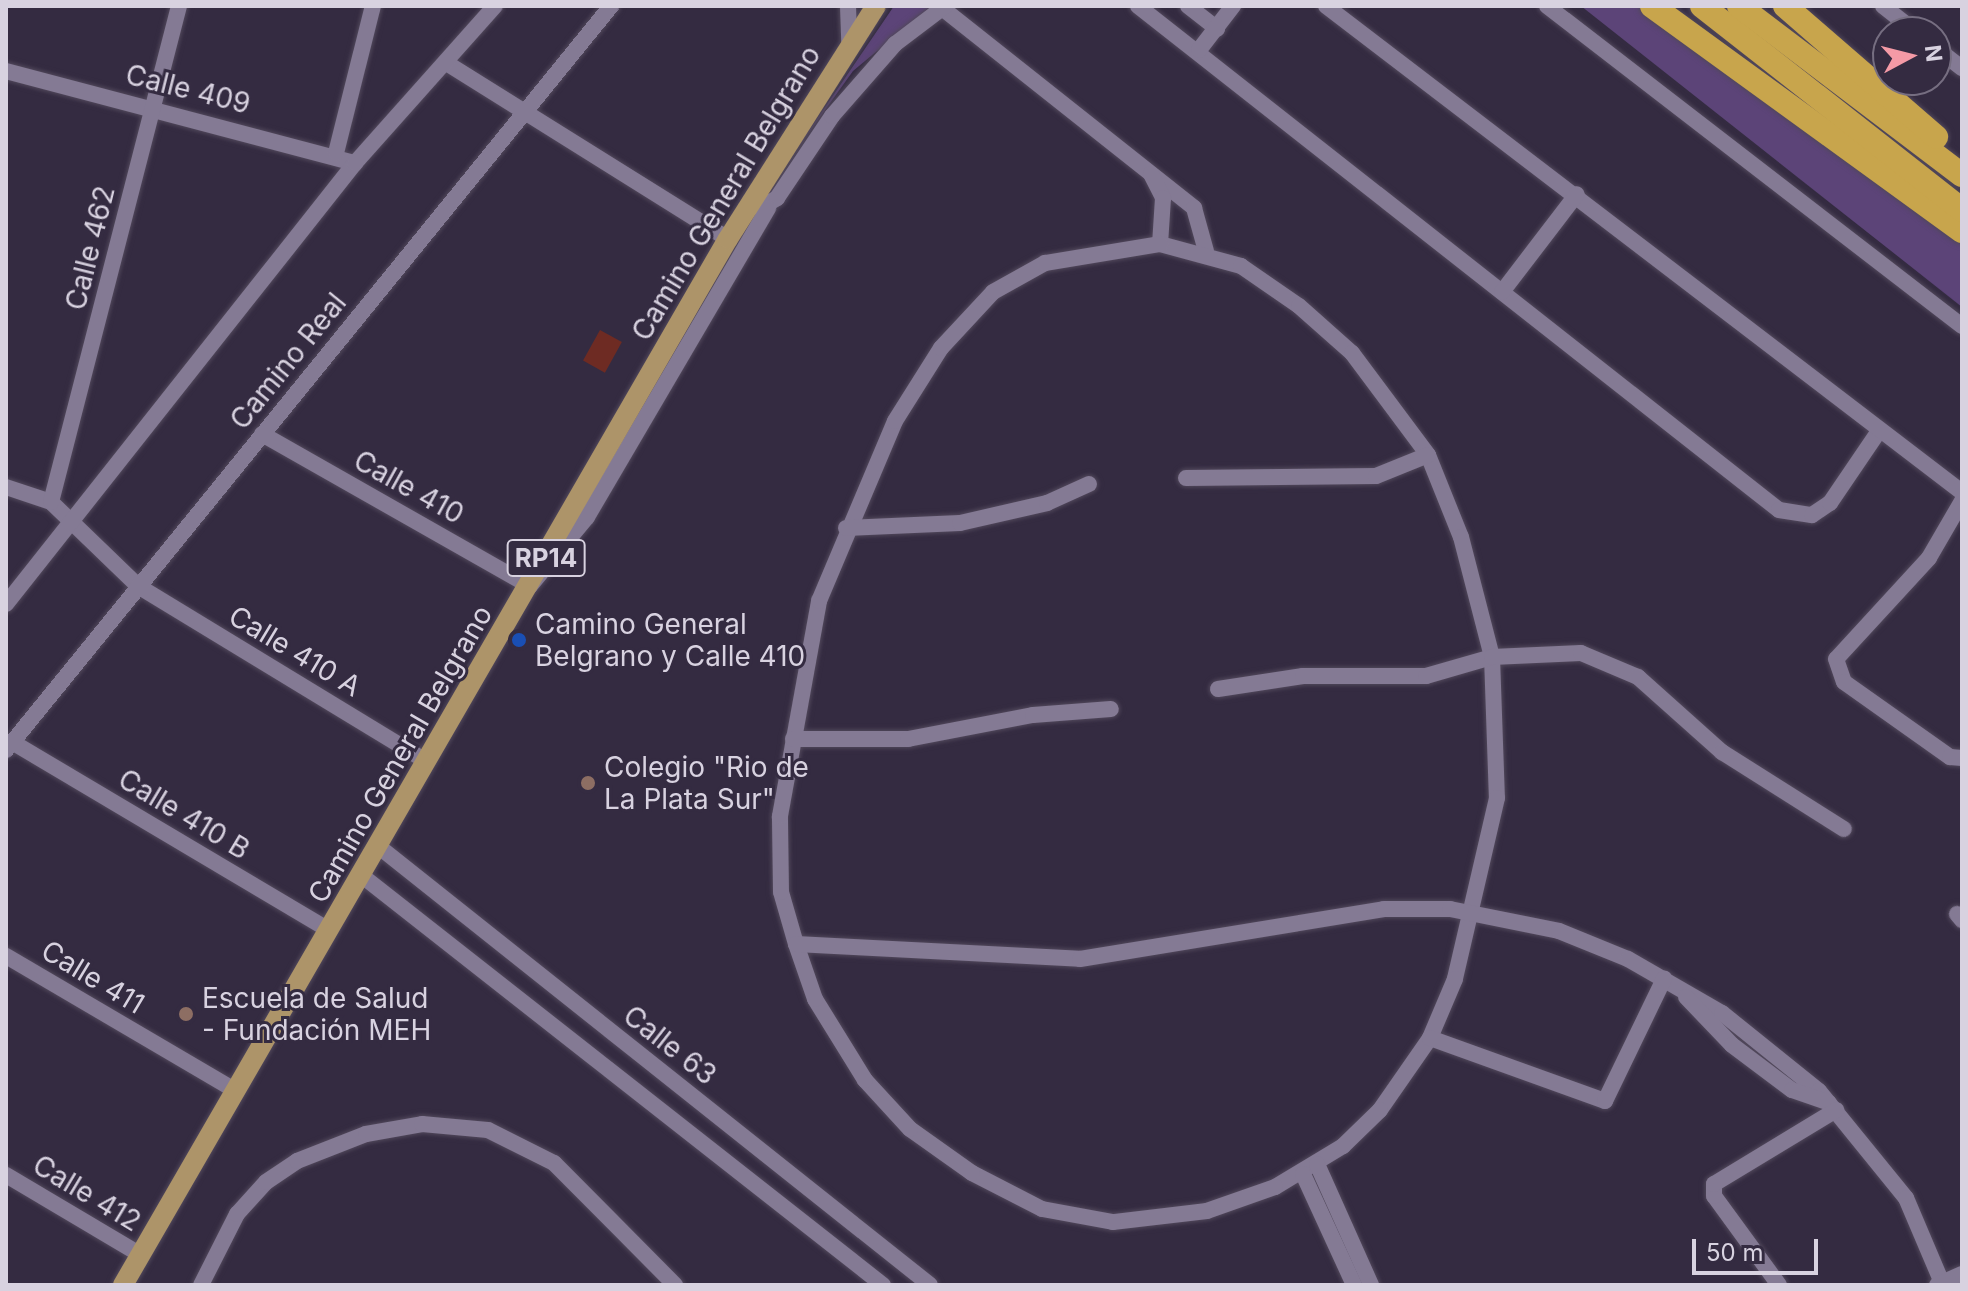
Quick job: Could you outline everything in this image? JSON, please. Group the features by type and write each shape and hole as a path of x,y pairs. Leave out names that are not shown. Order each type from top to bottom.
{"highway":[{"path":"1652,6 1962,231"},
{"path":"1702,6 1962,210"},
{"path":"1739,6 1962,175"},
{"path":"1785,6 1962,159"}],"main road":[{"name":"Camino General Belgrano","path":"123,1285 728,239 758,207 849,41 876,6"}],"street":[{"name":"Calle 462","path":"51,502 179,6"},
{"path":"336,153 373,6"},
{"path":"6,604 355,163 448,64 495,6"},
{"name":"Camino Real","path":"9,746 611,6"},
{"path":"848,6 849,41"},
{"path":"1138,6 1199,50 1779,510 1812,515 1830,503 1879,431"},
{"path":"1188,6 1217,29"},
{"path":"1199,50 1233,6"},
{"path":"1326,6 1577,194 1879,431 1962,492"},
{"path":"1547,6 1962,326"},
{"path":"530,586 587,517 758,207 895,44 943,7 1147,165 1194,208 1206,251"},
{"path":"448,64 524,115 728,239"},
{"name":"Calle 409","path":"6,71 336,153 355,163"},
{"path":"1147,165 1163,198 1160,244"},
{"path":"1502,292 1577,194"},
{"path":"1160,244 1206,251 1270,285 1352,353 1428,455 1461,537 1492,657 1497,798 1474,913 1430,1038 1380,1110 1310,1169 1240,1201 1158,1220 1113,1222 1042,1209 972,1173 910,1129 840,1041 796,944 779,856 793,739 819,601 846,528 918,385 993,292 1045,263 1160,244"},
{"name":"Calle 410","path":"262,434 530,586"},
{"path":"1186,478 1376,476 1428,455"},
{"path":"846,528 960,523 1047,503 1089,484"},
{"path":"6,487 51,502 74,520 138,586"},
{"path":"1962,501 1929,558 1836,659 1844,682 1950,757 1962,758"},
{"name":"Calle 410 A","path":"138,586 426,761"},
{"path":"1218,689 1303,676 1426,676 1492,657 1545,651 1609,661 1722,752 1844,829"},
{"path":"793,739 908,739 1033,715 1111,709"},
{"name":"Calle 410 B","path":"9,746 329,930"},
{"name":"Calle 63","path":"378,846 930,1285"},
{"name":"Calle 63","path":"361,875 883,1285"},
{"path":"796,944 1080,959 1335,912 1474,913 1559,931 1664,979 1750,1033 1833,1106 1906,1198 1941,1284 1962,1274"},
{"name":"Calle 411","path":"6,956 236,1091"},
{"path":"1430,1038 1605,1101 1664,979"},
{"path":"1779,1285 1714,1196 1714,1184 1833,1106"},
{"path":"201,1285 237,1214 266,1182 297,1161 366,1134 422,1124 488,1130 554,1163 675,1285"},
{"path":"1310,1169 1354,1285"},
{"path":"1310,1169 1371,1285"},
{"name":"Calle 412","path":"6,1175 141,1255"}],"shaded area":[{"path":"894,6 931,6 853,71 785,166"},
{"path":"1581,6 1639,6 1962,242 1962,307"}],"building":[{"path":"600,330 622,342 605,373 583,361"}],"place":[{"name":"Camino General Belgrano y Calle 410","path":"519,640"},
{"name":"Colegio \"Rio de La Plata Sur\"","path":"588,783"},
{"name":"Escuela de Salud - Fundación MEH","path":"186,1014"}]}
